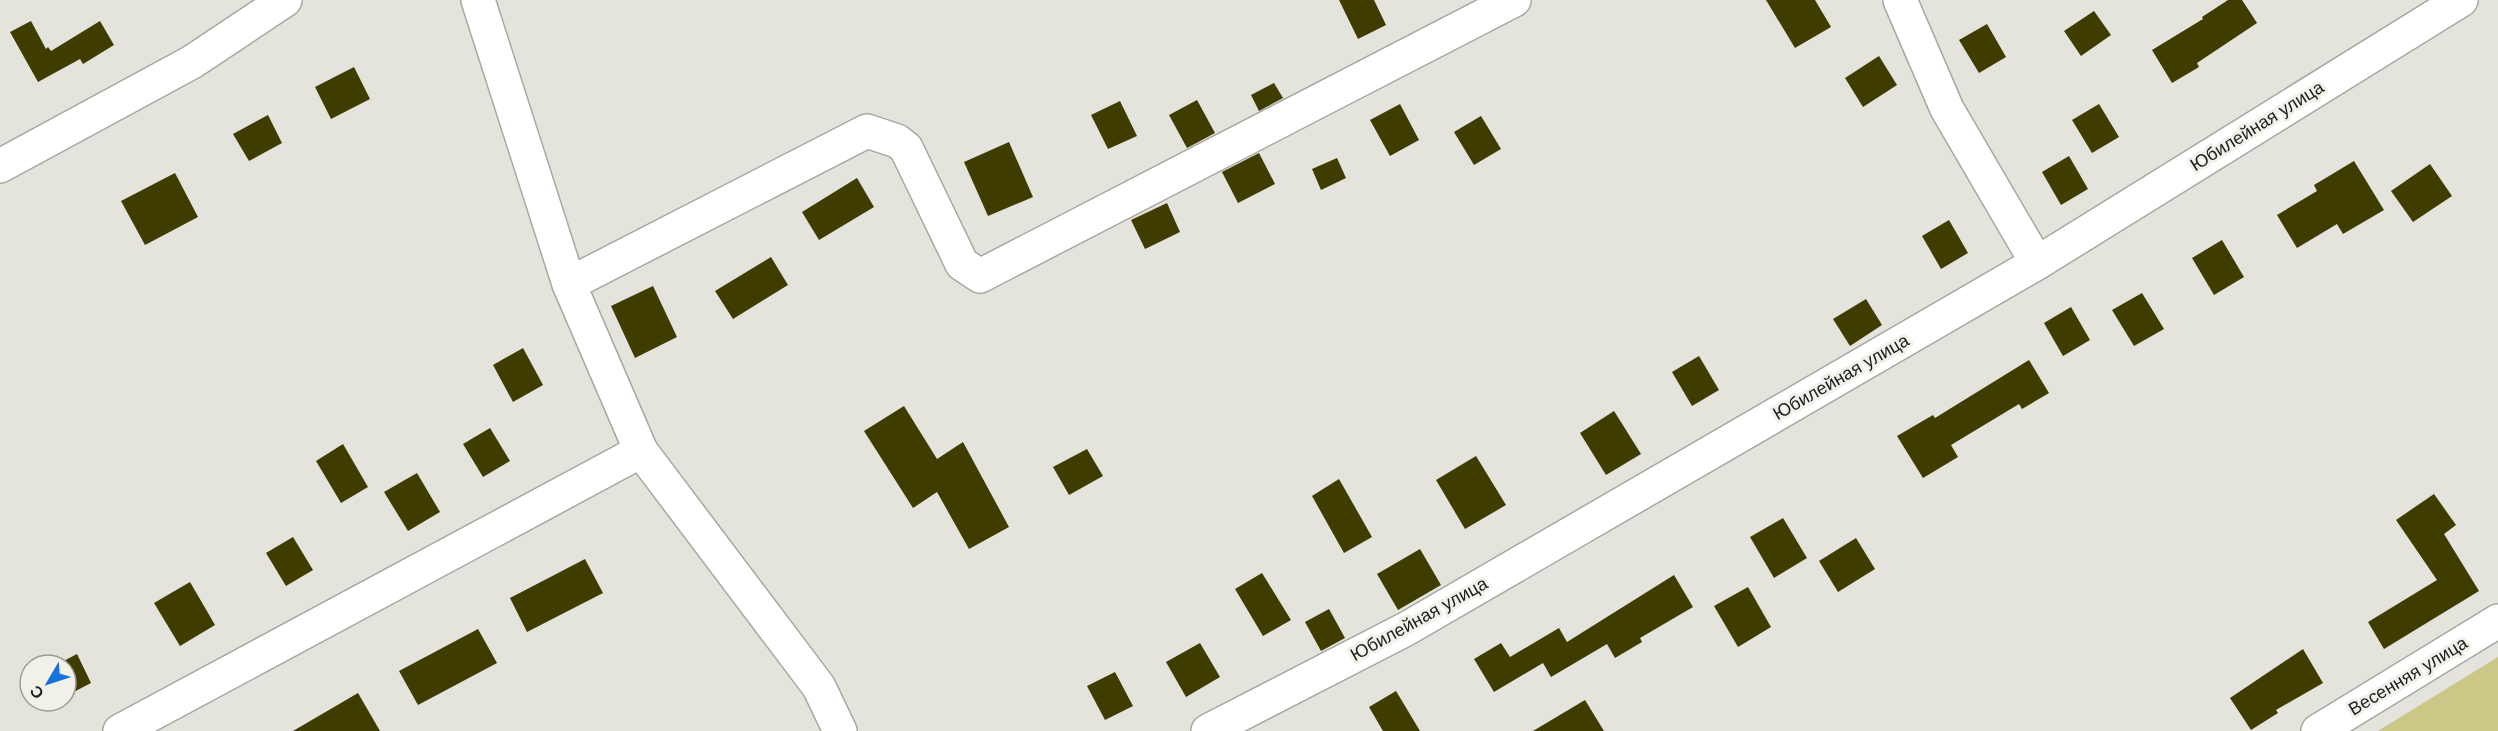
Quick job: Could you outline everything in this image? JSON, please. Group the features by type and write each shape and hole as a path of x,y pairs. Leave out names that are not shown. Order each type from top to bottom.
{"street":[{"path":"0,166 192,62 285,0"},
{"path":"478,0 569,284 641,451 819,687 840,731"},
{"path":"569,284 867,131 897,141 906,148 962,264 980,276 1514,0"},
{"path":"1900,0 1947,109 2037,263"},
{"name":"Юбилейная улица","path":"1208,731 1406,629 2037,263 2461,0"},
{"path":"120,731 641,451"},
{"name":"Весенняя улица","path":"2318,731 2498,621"}],"shaded area":[{"path":"2498,657 2498,731 2378,731"}],"building":[{"path":"1339,0 1374,0 1386,25 1358,39"},
{"path":"1766,0 1815,0 1831,27 1795,48"},
{"path":"2228,0 2242,0 2257,23 2197,63 2199,67 2172,83 2152,50 2203,19 2202,17"},
{"path":"2094,11 2111,35 2081,56 2064,31"},
{"path":"31,21 46,49 48,47 51,51 100,21 114,45 83,64 80,59 38,82 10,32"},
{"path":"1987,24 2006,57 1979,73 1959,40"},
{"path":"1879,56 1897,85 1863,107 1845,78"},
{"path":"354,67 370,99 331,119 315,87"},
{"path":"1274,83 1283,98 1259,111 1251,95"},
{"path":"1197,100 1215,133 1187,148 1169,115"},
{"path":"1120,101 1137,136 1108,149 1091,115"},
{"path":"1400,104 1419,140 1390,156 1370,120"},
{"path":"2099,104 2119,137 2092,153 2072,120"},
{"path":"268,115 282,143 249,161 233,134"},
{"path":"1481,116 1501,149 1474,165 1454,132"},
{"path":"1009,142 1033,197 988,216 964,162"},
{"path":"1259,153 1275,184 1238,203 1222,172"},
{"path":"2069,156 2088,189 2061,205 2042,172"},
{"path":"1337,158 1346,178 1321,190 1312,169"},
{"path":"2354,161 2384,210 2343,234 2337,224 2297,248 2277,215 2317,191 2314,185"},
{"path":"2430,164 2452,196 2413,222 2391,191"},
{"path":"175,173 198,217 145,245 121,201"},
{"path":"857,178 874,207 819,240 802,212"},
{"path":"1167,203 1180,232 1145,249 1131,220"},
{"path":"1949,220 1968,253 1941,269 1922,236"},
{"path":"2222,240 2244,277 2214,295 2192,258"},
{"path":"771,257 788,285 733,319 715,291"},
{"path":"653,286 677,337 635,358 611,306"},
{"path":"2142,293 2164,329 2134,346 2112,310"},
{"path":"1866,299 1882,325 1850,346 1833,319"},
{"path":"2071,307 2090,340 2063,356 2044,323"},
{"path":"523,348 543,385 513,402 493,365"},
{"path":"1699,356 1719,390 1692,406 1672,372"},
{"path":"2029,360 2049,393 2022,409 2019,404 1951,445 1958,457 1923,478 1897,436 1933,415 1935,418"},
{"path":"904,406 937,459 963,442 1009,527 969,549 937,492 913,508 864,431"},
{"path":"1614,411 1641,454 1606,475 1580,433"},
{"path":"490,428 510,461 483,477 463,444"},
{"path":"343,444 368,487 341,503 316,461"},
{"path":"1087,449 1103,476 1069,495 1053,467"},
{"path":"1476,456 1506,505 1465,529 1436,480"},
{"path":"417,473 440,512 408,531 384,492"},
{"path":"1339,479 1372,537 1344,553 1312,496"},
{"path":"2434,494 2456,525 2444,534 2479,591 2384,649 2368,622 2437,580 2396,520"},
{"path":"1783,518 1807,558 1774,578 1750,537"},
{"path":"293,537 313,570 286,586 266,553"},
{"path":"1856,538 1875,569 1838,592 1819,561"},
{"path":"1420,549 1441,585 1398,610 1377,574"},
{"path":"585,559 603,593 527,632 510,598"},
{"path":"1262,573 1291,620 1263,636 1235,589"},
{"path":"1674,575 1693,607 1640,638 1642,642 1615,658 1607,644 1551,677 1543,663 1494,692 1474,659 1501,643 1510,657 1559,628 1567,642"},
{"path":"190,582 215,625 180,646 154,603"},
{"path":"1748,587 1771,627 1738,647 1714,606"},
{"path":"1329,609 1345,638 1321,651 1305,622"},
{"path":"478,629 497,663 418,705 399,671"},
{"path":"1200,643 1220,677 1186,697 1166,662"},
{"path":"2303,649 2323,683 2276,710 2278,713 2251,730 2230,698"},
{"path":"78,656 91,683 78,690"},
{"path":"1115,672 1133,706 1105,720 1087,686"},
{"path":"1396,691 1420,731 1383,731 1369,707"},
{"path":"358,693 380,731 293,731"},
{"path":"1585,700 1604,731 1533,731"}]}
